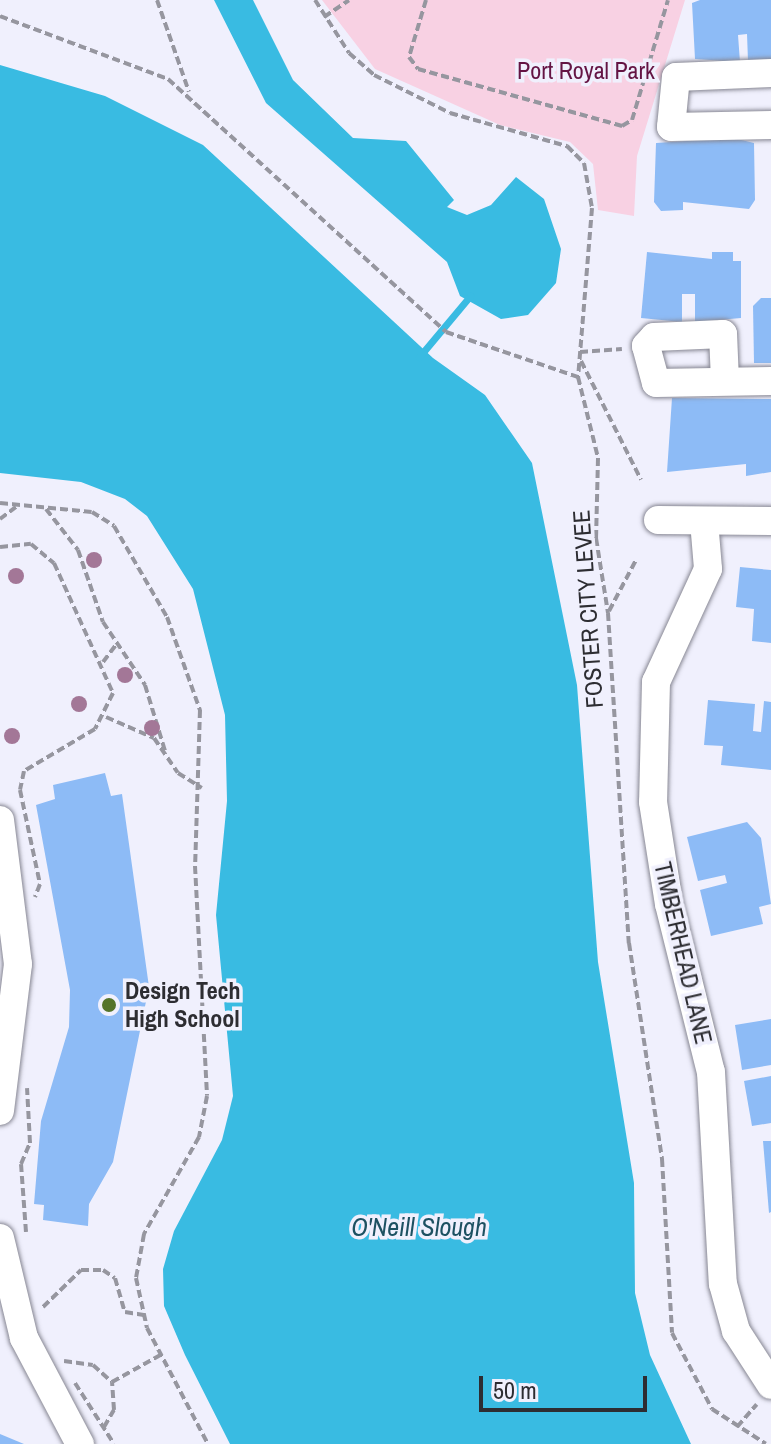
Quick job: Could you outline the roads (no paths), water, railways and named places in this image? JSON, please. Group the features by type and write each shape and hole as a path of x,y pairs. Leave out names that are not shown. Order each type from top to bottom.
{"street":[{"path":"771,73 676,77 671,127 771,125"},
{"path":"725,381 771,381"},
{"path":"658,520 771,521"},
{"name":"TIMBERHEAD LANE","path":"704,521 708,569 656,682 653,802 711,1072 723,1284 736,1331 766,1393"},
{"path":"0,820 18,940 0,1111"},
{"path":"0,1238 24,1338 80,1444"}],"water":[{"path":"214,0 253,0 293,80 353,138 406,141 454,200 447,207 467,215 491,205 516,177 544,199 561,249 556,283 528,315 501,319 460,296 447,262 266,103"},
{"name":"O'Neill Slough","path":"0,65 105,96 203,145 433,358 485,395 532,463 577,685 598,962 634,1183 635,1293 650,1355 691,1444 230,1444 185,1355 164,1306 163,1269 174,1231 222,1140 233,1096 216,915 227,801 225,715 193,589 147,516 125,499 81,482 0,473"}],"waterway":[{"path":"419,357 470,296"}],"place":[{"name":"Design Tech High School","path":"109,1005"}],"park label":[{"name":"Port Royal Park","path":"586,71"}]}
